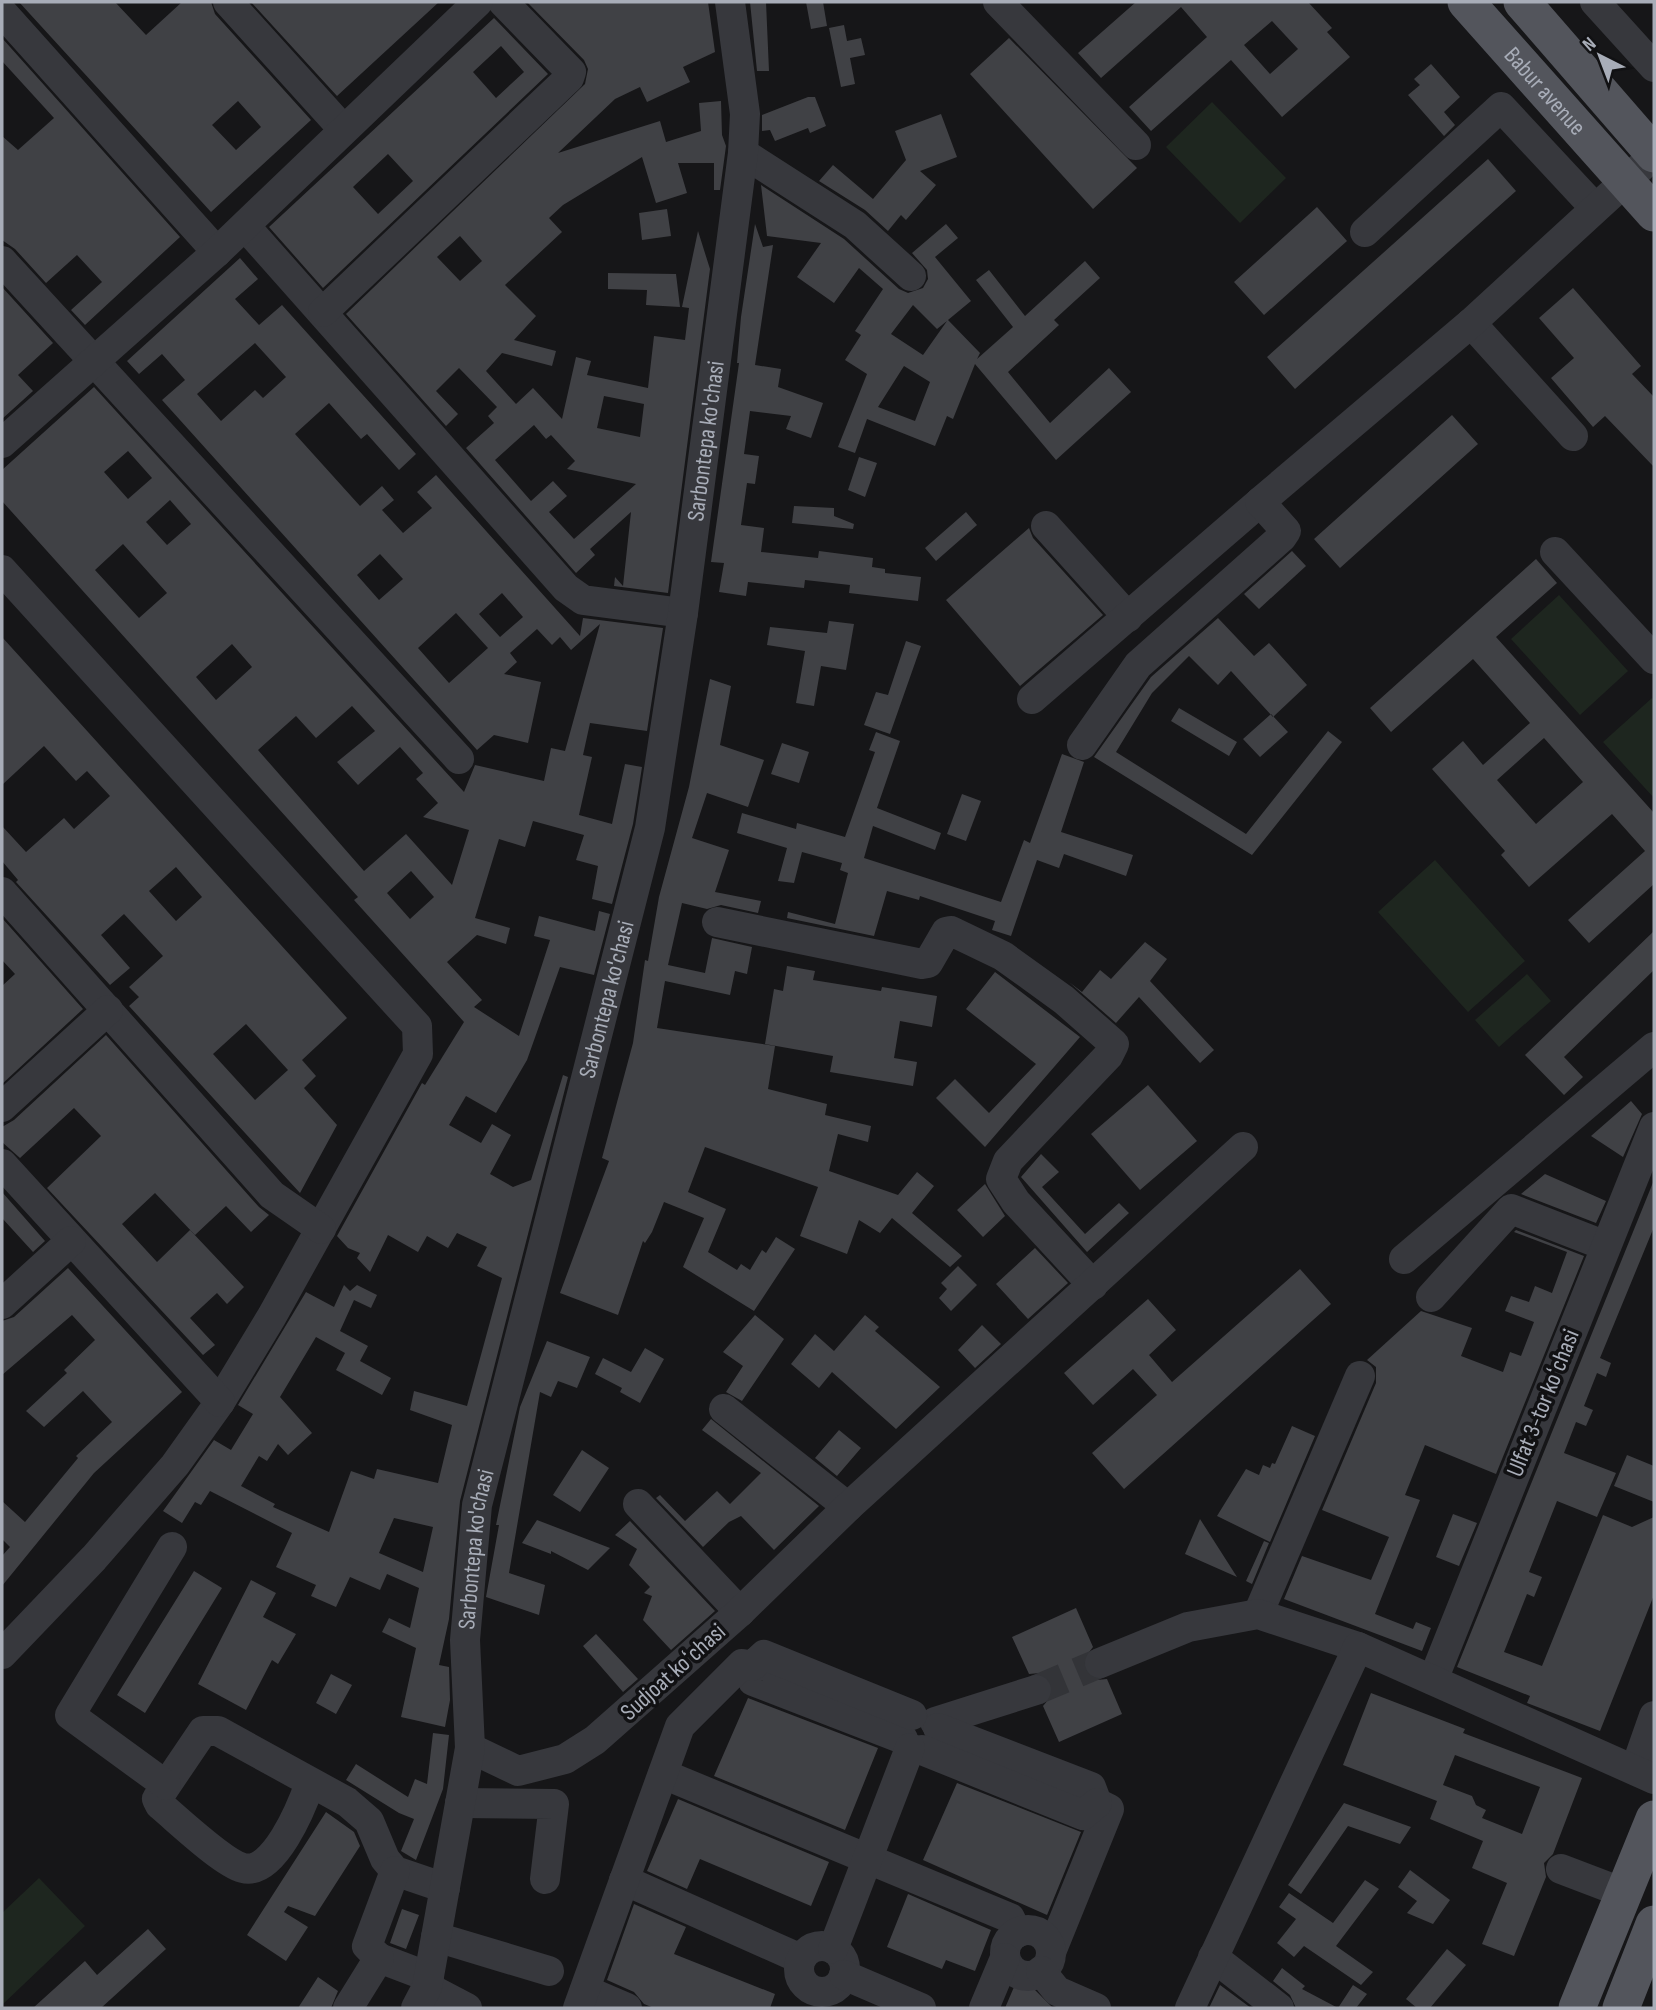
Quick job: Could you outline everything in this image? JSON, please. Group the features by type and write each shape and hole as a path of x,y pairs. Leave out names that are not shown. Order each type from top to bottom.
{"main road":[{"name":"Babur avenue","path":"1466,2 1654,213"},
{"path":"1522,2 1654,154"},
{"path":"1577,2008 1654,1819"},
{"path":"1621,2008 1654,1924"}],"street":[{"path":"228,2 343,129"},
{"path":"2,443 217,252 478,2"},
{"path":"323,312 569,78 571,72 503,2"},
{"name":"Sarbontepa ko'chasi","path":"424,1991 470,1748 464,1640 477,1504 650,828 684,613 746,114 730,2"},
{"path":"998,2 1136,145"},
{"path":"1595,2 1654,67"},
{"path":"2,12 217,252"},
{"path":"1365,232 1501,107 1595,208"},
{"path":"743,153 855,225 911,276"},
{"path":"1032,699 1471,323 1654,154"},
{"path":"245,226 566,588 583,600 684,613"},
{"path":"2,261 459,759"},
{"path":"1471,323 1573,436"},
{"path":"1083,745 1138,665 1282,537 1286,531 1283,524 1260,502"},
{"path":"1046,526 1128,617"},
{"path":"1555,552 1654,659"},
{"path":"2,570 417,1026 418,1054 321,1229 220,1402 175,1465 94,1558 2,1652"},
{"path":"2,892 272,1195 321,1229"},
{"path":"716,922 922,964 928,963 946,932 951,931 1003,956 1063,1000 1114,1044 1108,1056 1008,1161 1001,1179 1016,1202 1093,1285"},
{"path":"2,1107 108,1010"},
{"path":"1404,1259 1654,1047"},
{"name":"Ulfat 3-tor koʻchasi","path":"1433,1680 1654,1127"},
{"name":"Sudjoat koʻchasi","path":"470,1748 518,1771 565,1759 595,1740 740,1612 848,1507 1243,1147"},
{"path":"2,1164 220,1402"},
{"path":"1431,1297 1511,1209 1606,1246"},
{"path":"2,1304 71,1241"},
{"path":"1258,1614 1360,1376"},
{"path":"724,1409 848,1507"},
{"path":"638,1504 740,1612"},
{"path":"166,1785 70,1715 172,1547"},
{"path":"1100,1663 1188,1627 1258,1614 1358,1647 1644,1775 1654,1716"},
{"path":"1190,2008 1358,1647"},
{"path":"627,2008 581,1999 680,1726 742,1664 751,1665 753,1681 1091,1787 1097,1803 1109,1808 1046,1961 1034,1975 1020,1974 1011,1945 1010,1918 663,1774"},
{"path":"802,1959 803,1981 810,1999 836,1987 839,1962 869,1860 920,1734 1036,1690"},
{"path":"310,1783 298,1815 275,1852 253,1868 242,1868 160,1805 157,1799 203,1731 213,1730 242,1742 360,1812 369,1821 385,1859 395,1871 445,1888"},
{"path":"460,1803 554,1804 545,1879"},
{"path":"1561,1868 1624,1893"},
{"path":"395,1871 368,1946 379,1958 424,1991 467,2008"},
{"path":"624,1880 802,1959"},
{"path":"436,1937 549,1971"},
{"path":"984,2008 1011,1945"},
{"path":"802,1959 819,1946 839,1962 921,2008"},
{"path":"348,2008 379,1958"},
{"path":"1213,1958 1279,2008"},
{"path":"1046,1961 1057,1991 1096,2008"}],"shaded area":[{"path":"1212,102 1286,178 1240,223 1166,147"},
{"path":"1559,595 1628,671 1580,715 1511,639"},
{"path":"1652,698 1654,700 1654,798 1603,742"},
{"path":"1435,860 1525,961 1468,1012 1378,912"},
{"path":"1527,974 1551,1001 1499,1047 1475,1020"},
{"path":"39,1878 85,1926 2,2005 2,1913"}],"building":[{"path":"19,2 115,2 146,35 182,2 211,2 215,14 311,120 211,212","holes":["238,101 261,127 236,150 212,125"]},
{"path":"251,2 439,2 337,96"},
{"path":"527,2 708,2 715,52 683,67 690,82 647,102 640,87 615,99 558,153 660,121 666,142 701,131 699,103 721,101 722,135 726,146 720,190 714,190 714,163 678,163 687,193 656,203 642,157 563,205 549,218 562,232 505,285 536,316 514,340 556,351 552,366 502,353 486,371 516,404 533,388 562,419 576,357 591,361 587,375 648,388 654,336 685,340 689,308 682,307 698,231 710,269 668,593 614,586 615,577 623,586 631,512 590,549 595,555 576,573 466,448 494,423 488,416 497,407 459,368 436,391 458,414 446,426 346,314 585,84 588,69 584,60","holes":["460,236 482,261 460,281 437,257","604,396 644,404 640,437 597,428","534,425 546,439 551,435 575,461 567,469 636,484 574,539 549,512 567,496 553,481 531,501 495,460"]},
{"path":"750,2 766,2 769,71 757,71"},
{"path":"806,2 823,2 827,26 811,29"},
{"path":"1136,2 1308,2 1332,28 1327,32 1350,57 1282,117 1231,60 1151,131 1129,107 1207,37 1181,7 1101,78 1078,53","holes":["1272,21 1298,49 1270,74 1244,45"]},
{"path":"494,18 548,74 323,288 269,227","holes":["501,46 524,72 496,98 473,72","388,154 413,181 378,214 353,187"]},
{"path":"844,25 847,41 861,38 865,55 850,58 855,84 841,87 829,28"},
{"path":"2,38 180,237 85,325 71,310 102,282 77,255 46,283 15,249 2,240 2,136 18,150 54,118 2,61"},
{"path":"1009,38 1137,168 1093,209 970,74"},
{"path":"1431,64 1460,97 1444,112 1455,125 1444,136 1408,95 1420,85 1414,79"},
{"path":"808,97 815,97 826,126 810,133 808,128 775,141 770,130 762,131 762,115"},
{"path":"941,114 957,157 920,171 936,185 906,220 901,215 888,231 865,210 819,181 833,165 873,199 906,160 895,131"},
{"path":"1488,159 1516,191 1295,389 1267,357"},
{"path":"761,185 844,239 899,289 908,293 923,288 928,279 927,270 912,253 946,224 958,238 935,257 971,301 948,320 980,353 977,359 1013,327 976,280 989,270 1025,316 1085,261 1100,278 1054,320 1059,325 1008,372 1050,423 1109,368 1131,392 1056,460 975,364 953,419 947,416 935,446 867,419 855,453 838,447 867,374 845,360 861,335 855,331 883,289 859,268 834,303 797,277 821,243 767,236","holes":["913,305 937,329 947,321 923,355 891,334","904,366 930,382 915,421 878,407"]},
{"path":"1317,207 1347,241 1264,315 1234,282"},
{"path":"667,209 671,236 642,240 639,213"},
{"path":"755,224 763,247 773,245 755,365 781,369 778,387 823,403 811,438 786,429 791,416 750,411 744,454 759,456 755,484 747,483 741,525 764,528 761,552 818,558 819,551 873,558 872,567 885,569 885,573 921,577 918,601 849,593 850,585 805,580 804,588 748,582 746,596 719,592 724,563 711,562"},
{"path":"240,258 258,279 235,299 259,325 282,305 416,454 399,470 367,434 361,439 329,403 295,434 360,506 382,486 394,500 382,510 403,533 432,508 417,492 436,475 580,636 583,618 663,628 647,731 590,723 583,755 592,757 579,815 612,824 625,764 642,767 633,824 612,904 592,899 598,866 576,860 584,835 533,821 525,847 499,839 475,918 510,928 506,944 477,935 447,962 482,1000 474,1007 519,1036 550,940 534,936 539,916 595,931 599,911 610,914 594,975 560,967 527,1060 496,1113 466,1096 449,1125 481,1143 492,1124 511,1135 490,1174 513,1187 531,1180 563,1075 568,1077 460,1501 449,1619 439,1665 449,1667 450,1700 445,1727 401,1717 416,1648 382,1632 389,1618 410,1628 419,1588 387,1574 380,1590 350,1577 336,1607 311,1596 316,1585 276,1567 292,1533 210,1491 201,1505 195,1502 182,1523 163,1511 214,1440 231,1450 253,1414 238,1405 306,1292 334,1307 344,1285 350,1291 357,1285 377,1295 371,1308 354,1300 340,1331 368,1346 360,1361 391,1378 382,1395 336,1370 345,1353 316,1337 280,1397 312,1433 288,1455 278,1444 267,1461 259,1456 241,1486 275,1504 273,1507 329,1532 351,1471 374,1479 377,1469 438,1483 452,1425 410,1410 414,1391 467,1406 502,1278 477,1266 487,1247 457,1233 448,1248 427,1236 418,1252 388,1235 370,1272 357,1258 360,1253 348,1248 337,1236 422,1083 425,1085 464,1022 354,900 358,897 2,501 2,470 94,387 464,792 475,765 544,781 551,748 565,751 600,624 571,650 560,637 552,645 537,629 510,653 517,662 504,674 541,682 528,743 494,735 477,750 162,400 185,380 162,354 139,374 127,361","holes":["255,343 286,377 263,398 255,390 221,421 197,394","128,451 152,478 128,499 104,472","170,500 191,524 167,545 146,522","123,544 167,593 139,618 95,570","380,554 403,579 379,600 357,575","502,593 523,617 500,637 479,614","456,613 488,648 449,683 418,648","232,644 252,667 216,700 196,677","352,706 375,731 337,762 358,785 400,747 423,773 416,779 438,803 423,817 469,830 452,885 406,834 364,871 258,750 296,716 316,738","411,871 434,897 410,919 387,893","394,1518 433,1527 423,1572 379,1553"]},
{"path":"608,273 676,274 680,307 646,305 647,290 608,289"},
{"path":"2,287 53,343 18,375 33,391 2,419"},
{"path":"1573,288 1641,366 1632,374 1654,397 1654,467 1605,416 1593,427 1551,378 1574,358 1539,318"},
{"path":"1452,415 1478,444 1340,568 1314,539"},
{"path":"859,457 877,463 865,497 848,490"},
{"path":"794,506 834,508 834,516 854,524 853,529 792,523"},
{"path":"966,512 977,525 936,561 925,548"},
{"path":"1029,528 1033,538 1103,615 1020,686 946,600"},
{"path":"1292,551 1306,566 1259,609 1244,594"},
{"path":"1536,559 1557,583 1496,637 1654,813 1654,884 1589,943 1568,920 1645,851 1612,814 1529,887 1501,855 1505,851 1432,769 1463,741 1483,765 1530,723 1473,659 1391,732 1370,708","holes":["1544,738 1583,782 1536,824 1497,780"]},
{"path":"1218,618 1254,656 1269,643 1307,685 1273,717 1231,671 1218,685 1189,656 1152,693 1116,752 1246,834 1328,731 1342,742 1252,855 1094,757 1151,677"},
{"path":"829,621 854,624 846,670 821,666 814,706 796,703 805,651 767,645 770,627 827,633"},
{"path":"2,637 347,1018 302,1060 316,1076 304,1088 337,1125 300,1193 129,1006 139,997 129,987 163,956 124,914 101,935 130,968 110,985 16,882 18,880 2,861 2,826 26,852 64,818 74,829 110,796 87,771 76,781 44,746 2,785","holes":["176,867 202,897 176,921 149,891","246,1024 288,1070 255,1100 213,1054"]},
{"path":"906,641 921,646 890,734 864,725 876,692 888,695"},
{"path":"710,679 731,686 720,745 764,760 748,807 707,793 692,838 729,850 715,892 761,901 758,913 721,905 707,909 682,903 668,965 705,973 712,938 752,947 747,974 735,971 730,995 665,981 657,1028 775,1046 768,1089 827,1104 825,1115 871,1126 868,1142 838,1134 829,1171 898,1195 917,1172 934,1186 912,1213 962,1256 950,1267 892,1218 880,1233 859,1220 847,1254 800,1236 818,1187 705,1147 688,1192 726,1209 708,1252 737,1270 741,1264 750,1270 762,1250 766,1253 776,1237 795,1249 754,1311 683,1267 704,1218 664,1202 652,1232 645,1243 643,1241 618,1315 560,1293 609,1161 602,1158 633,1043 645,960 648,961 659,897 689,787"},
{"path":"1179,708 1237,742 1229,756 1171,721"},
{"path":"1271,714 1288,732 1260,757 1243,739"},
{"path":"876,732 900,741 877,808 941,833 935,850 873,826 864,858 1001,902 1024,840 1030,843 1062,754 1084,762 1061,832 1133,855 1126,876 1064,854 1059,868 1037,860 1011,936 992,930 995,921 920,896 919,900 887,891 874,936 787,918 788,912 835,924 848,873 840,870 842,863 802,852 794,883 778,881 787,848 737,833 742,813 796,829 797,823 845,837 875,752 869,750"},
{"path":"782,743 809,752 799,783 771,774"},
{"path":"962,794 981,801 966,841 947,834"},
{"path":"2,918 83,1009 2,1084 2,986 15,974 2,960"},
{"path":"1654,931 1654,970 1564,1057 1583,1077 1564,1095 1525,1055"},
{"path":"1145,942 1167,959 1150,981 1214,1050 1200,1063 1139,997 1116,1023 1069,982 1082,992 1100,970 1111,979"},
{"path":"787,966 815,971 813,980 881,991 882,987 937,996 932,1027 900,1021 894,1058 917,1062 913,1086 830,1072 833,1056 765,1044 774,989 783,991"},
{"path":"995,972 1080,1037 985,1147 936,1098 955,1079 989,1113 1036,1064 966,1009"},
{"path":"106,1035 269,1215 251,1232 226,1206 195,1235 155,1193 122,1224 157,1262 190,1230 244,1287 227,1304 217,1293 190,1318 215,1345 203,1355 47,1188 101,1136 74,1108 20,1158 2,1142 2,1127 14,1120"},
{"path":"1148,1085 1197,1141 1140,1190 1091,1134"},
{"path":"1631,1101 1642,1114 1623,1157 1591,1136"},
{"path":"1041,1154 1059,1172 1042,1187 1085,1234 1119,1203 1129,1213 1087,1252 1021,1177"},
{"path":"1545,1174 1606,1201 1596,1223 1521,1194"},
{"path":"1654,1180 1654,1227 1600,1358 1611,1363 1606,1377 1597,1373 1584,1406 1593,1410 1586,1426 1576,1422 1564,1453 1616,1473 1597,1517 1557,1501 1529,1572 1542,1577 1534,1597 1527,1594 1504,1652 1542,1666 1603,1515 1632,1527 1654,1517 1654,1595 1600,1731 1527,1703 1530,1696 1457,1667"},
{"path":"985,1184 1005,1216 983,1237 957,1210"},
{"path":"2,1192 45,1241 33,1252 2,1218"},
{"path":"1516,1230 1584,1256 1496,1474 1425,1445 1405,1495 1420,1500 1375,1614 1413,1629 1416,1622 1431,1628 1422,1651 1284,1599 1302,1556 1371,1580 1389,1537 1322,1510 1376,1383 1376,1367 1367,1360 1421,1311 1472,1328 1461,1356 1503,1372 1510,1352 1521,1356 1534,1322 1505,1311 1511,1296 1529,1302 1535,1286 1552,1293 1567,1252 1514,1232"},
{"path":"1035,1248 1068,1283 1028,1319 996,1284"},
{"path":"958,1266 977,1285 951,1311 939,1298 947,1289 941,1283"},
{"path":"68,1268 182,1392 94,1473 2,1586 2,1556 10,1547 2,1539 2,1501 25,1522 78,1458 76,1456 112,1422 83,1391 44,1427 26,1411 67,1373 64,1370 95,1340 72,1315 2,1375 2,1321 14,1317"},
{"path":"1300,1269 1331,1304 1124,1489 1092,1453 1157,1395 1133,1369 1093,1405 1064,1373 1148,1299 1176,1330 1149,1355 1172,1382"},
{"path":"755,1315 784,1339 742,1401 726,1392 743,1366 723,1352"},
{"path":"865,1315 879,1327 875,1331 940,1387 896,1429 832,1372 819,1388 791,1364 815,1334 834,1351"},
{"path":"982,1325 1001,1344 975,1368 958,1350"},
{"path":"547,1341 590,1357 577,1388 558,1381 551,1397 540,1392 509,1573 545,1585 539,1615 486,1597 499,1525 496,1525 520,1407"},
{"path":"645,1348 664,1359 640,1403 620,1392 622,1388 595,1374 603,1358 631,1372"},
{"path":"711,1419 819,1506 774,1550 741,1516 729,1522 703,1547 656,1498 660,1495 685,1521 717,1491 730,1504 761,1473 702,1430"},
{"path":"1292,1426 1315,1436 1270,1542 1217,1516 1246,1469 1259,1475 1263,1465 1270,1468 1272,1463 1275,1464"},
{"path":"839,1430 861,1448 837,1476 815,1458"},
{"path":"582,1450 609,1468 580,1512 553,1495"},
{"path":"1627,1455 1654,1466 1654,1502 1614,1486"},
{"path":"1453,1514 1477,1523 1459,1566 1436,1557"},
{"path":"1200,1519 1237,1577 1185,1554"},
{"path":"537,1520 610,1548 588,1570 551,1551 551,1554 522,1543"},
{"path":"630,1521 715,1611 671,1650 643,1620 652,1596 644,1593 650,1587 629,1565 637,1549 615,1535"},
{"path":"1264,1541 1269,1543 1252,1584 1246,1581"},
{"path":"194,1571 222,1588 145,1713 117,1695"},
{"path":"251,1580 276,1593 263,1617 296,1634 278,1664 272,1660 246,1710 198,1684"},
{"path":"1076,1608 1093,1647 1083,1660 1084,1670 1097,1680 1107,1679 1122,1714 1059,1742 1043,1706 1053,1694 1052,1684 1040,1673 1029,1674 1012,1637"},
{"path":"596,1634 638,1679 623,1692 583,1646"},
{"path":"331,1674 352,1685 336,1714 316,1703"},
{"path":"1371,1693 1465,1729 1463,1733 1582,1778 1553,1854 1544,1863 1546,1877 1514,1956 1482,1944 1507,1883 1472,1868 1483,1841 1430,1819 1437,1801 1343,1765","holes":["1455,1755 1540,1787 1522,1834 1482,1818 1486,1810 1476,1805 1472,1796 1443,1785"]},
{"path":"748,1698 878,1748 845,1830 714,1776"},
{"path":"433,1733 449,1735 443,1789 416,1860 401,1851 414,1819 399,1813 346,1780 356,1764 408,1797 415,1779 427,1784"},
{"path":"957,1783 1081,1832 1047,1915 923,1860"},
{"path":"678,1799 829,1862 811,1906 700,1859 687,1889 647,1871"},
{"path":"1344,1803 1411,1827 1400,1844 1348,1826 1301,1894 1288,1885"},
{"path":"326,1812 354,1832 360,1846 315,1916 288,1906 284,1912 308,1927 286,1961 247,1935"},
{"path":"1410,1870 1450,1900 1433,1924 1407,1913 1417,1901 1398,1887"},
{"path":"1365,1880 1379,1889 1336,1946 1373,1972 1361,1985 1304,1946 1294,1957 1277,1943 1296,1919 1279,1907 1289,1893 1333,1923"},
{"path":"908,1894 991,1930 975,1971 946,1960 942,1969 887,1947"},
{"path":"634,1904 686,1927 674,1954 775,1994 770,2008 654,2008 644,2004 634,1992 607,1980"},
{"path":"402,1909 419,1915 406,1949 390,1943"},
{"path":"148,1929 166,1949 101,2008 33,2008 85,1961 97,1975"},
{"path":"1447,1949 1466,1965 1430,2008 1417,2008 1406,1999"},
{"path":"1282,1968 1305,1986 1302,1989 1338,2008 1296,2008 1290,1995 1273,1981"},
{"path":"318,1977 338,1991 331,2008 298,2008"},
{"path":"1017,1980 1030,1985 1053,2008 1005,2008"},
{"path":"1220,1985 1251,2008 1209,2008"},
{"path":"1353,1985 1367,1994 1356,2008 1338,2008"}],"tunnel":[{"path":"1036,1690 1100,1663"}]}
